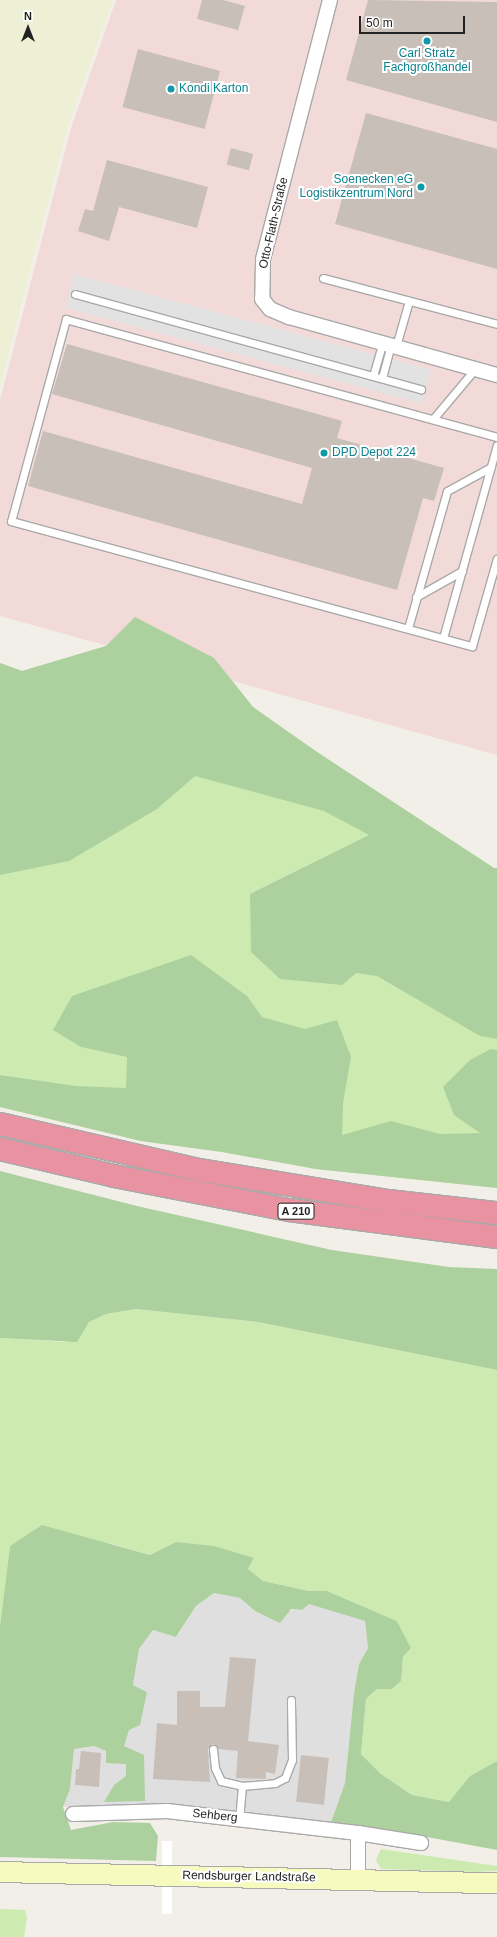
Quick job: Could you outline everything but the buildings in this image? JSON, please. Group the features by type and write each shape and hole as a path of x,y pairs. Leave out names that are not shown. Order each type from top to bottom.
{"highway":[{"name":"A 210","path":"0,1124 200,1170 388,1201 497,1213"},
{"name":"A 210","path":"0,1149 114,1176 289,1210 491,1238"}],"street":[{"name":"Otto-Flath-Straße","path":"330,0 263,260 262,299 270,309 289,317 497,375"},
{"name":"Sehberg","path":"73,1814 167,1811 358,1833 421,1843"},
{"path":"358,1833 358,1880"},
{"name":"Rendsburger Landstraße","path":"0,1872 497,1883"}],"lane":[{"path":"323,278 497,324"},
{"path":"75,294 421,388"},
{"path":"374,376 409,300"},
{"path":"497,437 66,319 11,521 472,646 497,558"},
{"path":"382,378 390,344"},
{"path":"432,419 475,369"},
{"path":"443,638 497,446"},
{"path":"408,628 447,491 491,467"},
{"path":"416,597 462,571"},
{"path":"213,1749 215,1768 221,1781 242,1786 275,1783 285,1778 292,1760 291,1700"},
{"path":"239,1819 242,1786"}],"shaded area":[{"path":"116,0 497,0 497,755 0,616 0,400 71,128"},
{"path":"74,274 431,370 422,404 65,308"},
{"path":"214,1593 240,1598 255,1611 302,1610 309,1603 365,1621 368,1648 359,1664 354,1693 345,1783 330,1825 141,1804 63,1807 70,1789 74,1749 94,1746 106,1751 129,1730 147,1692 133,1685 139,1649 153,1630 177,1637 196,1606"}],"green space":[{"path":"0,0 113,0 67,129 0,387"},
{"path":"135,617 214,658 253,707 317,752 494,868 497,868 497,1188 316,1169 222,1152 141,1141 0,1107 0,663 22,671 106,646"},
{"path":"135,617 214,658 253,707 317,752 494,868 497,868 497,1039 480,1036 377,976 356,973 342,985 280,979 251,952 250,894 369,835 324,811 195,776 157,809 69,861 0,875 0,663 22,671 106,646"},
{"path":"191,955 247,996 262,1017 305,1029 337,1020 351,1057 343,1103 342,1135 391,1121 440,1134 480,1133 454,1115 443,1087 470,1060 491,1049 497,1050 497,1188 316,1169 222,1152 141,1141 0,1107 0,1075 76,1086 126,1088 127,1057 81,1047 53,1030 72,996"},
{"path":"0,1171 137,1206 332,1250 449,1267 497,1269 497,1370 258,1322 136,1309 106,1314 89,1322 77,1342 0,1338"},
{"path":"136,1309 258,1322 497,1370 497,1761 470,1776 450,1802 412,1795 381,1774 361,1754 366,1699 377,1689 392,1689 401,1681 403,1657 411,1648 397,1621 327,1591 309,1591 263,1581 248,1569 254,1559 176,1542 150,1555 109,1543 10,1546 0,1626 0,1338 65,1342 89,1322 106,1314"},
{"path":"42,1525 150,1555 176,1542 214,1546 254,1558 248,1569 263,1581 309,1591 327,1591 397,1621 411,1648 403,1657 401,1681 392,1689 377,1689 366,1699 361,1754 381,1774 412,1795 449,1802 470,1776 497,1761 497,1850 389,1830 330,1825 345,1783 354,1693 359,1664 368,1648 365,1621 309,1604 302,1610 291,1609 280,1623 255,1611 240,1598 214,1593 196,1606 176,1637 153,1630 139,1649 133,1685 147,1692 140,1725 129,1730 124,1746 144,1755 145,1801 104,1802 114,1785 126,1776 126,1764 106,1763 106,1751 94,1746 74,1749 70,1789 63,1807 71,1830 113,1822 150,1823 158,1836 156,1861 0,1857 0,1626 10,1546"},
{"path":"381,1849 497,1866 497,1871 476,1872 381,1869 376,1860"},
{"path":"0,1909 25,1910 27,1918 24,1937 0,1937"}],"pier":[{"path":"162,1841 172,1841 172,1914 162,1914"}],"place":[{"name":"Carl Stratz Fachgroßhandel","path":"427,41"},
{"name":"Kondi Karton","path":"171,89"},
{"name":"Soenecken eG Logistikzentrum Nord","path":"421,187"},
{"name":"DPD Depot 224","path":"324,453"}]}
